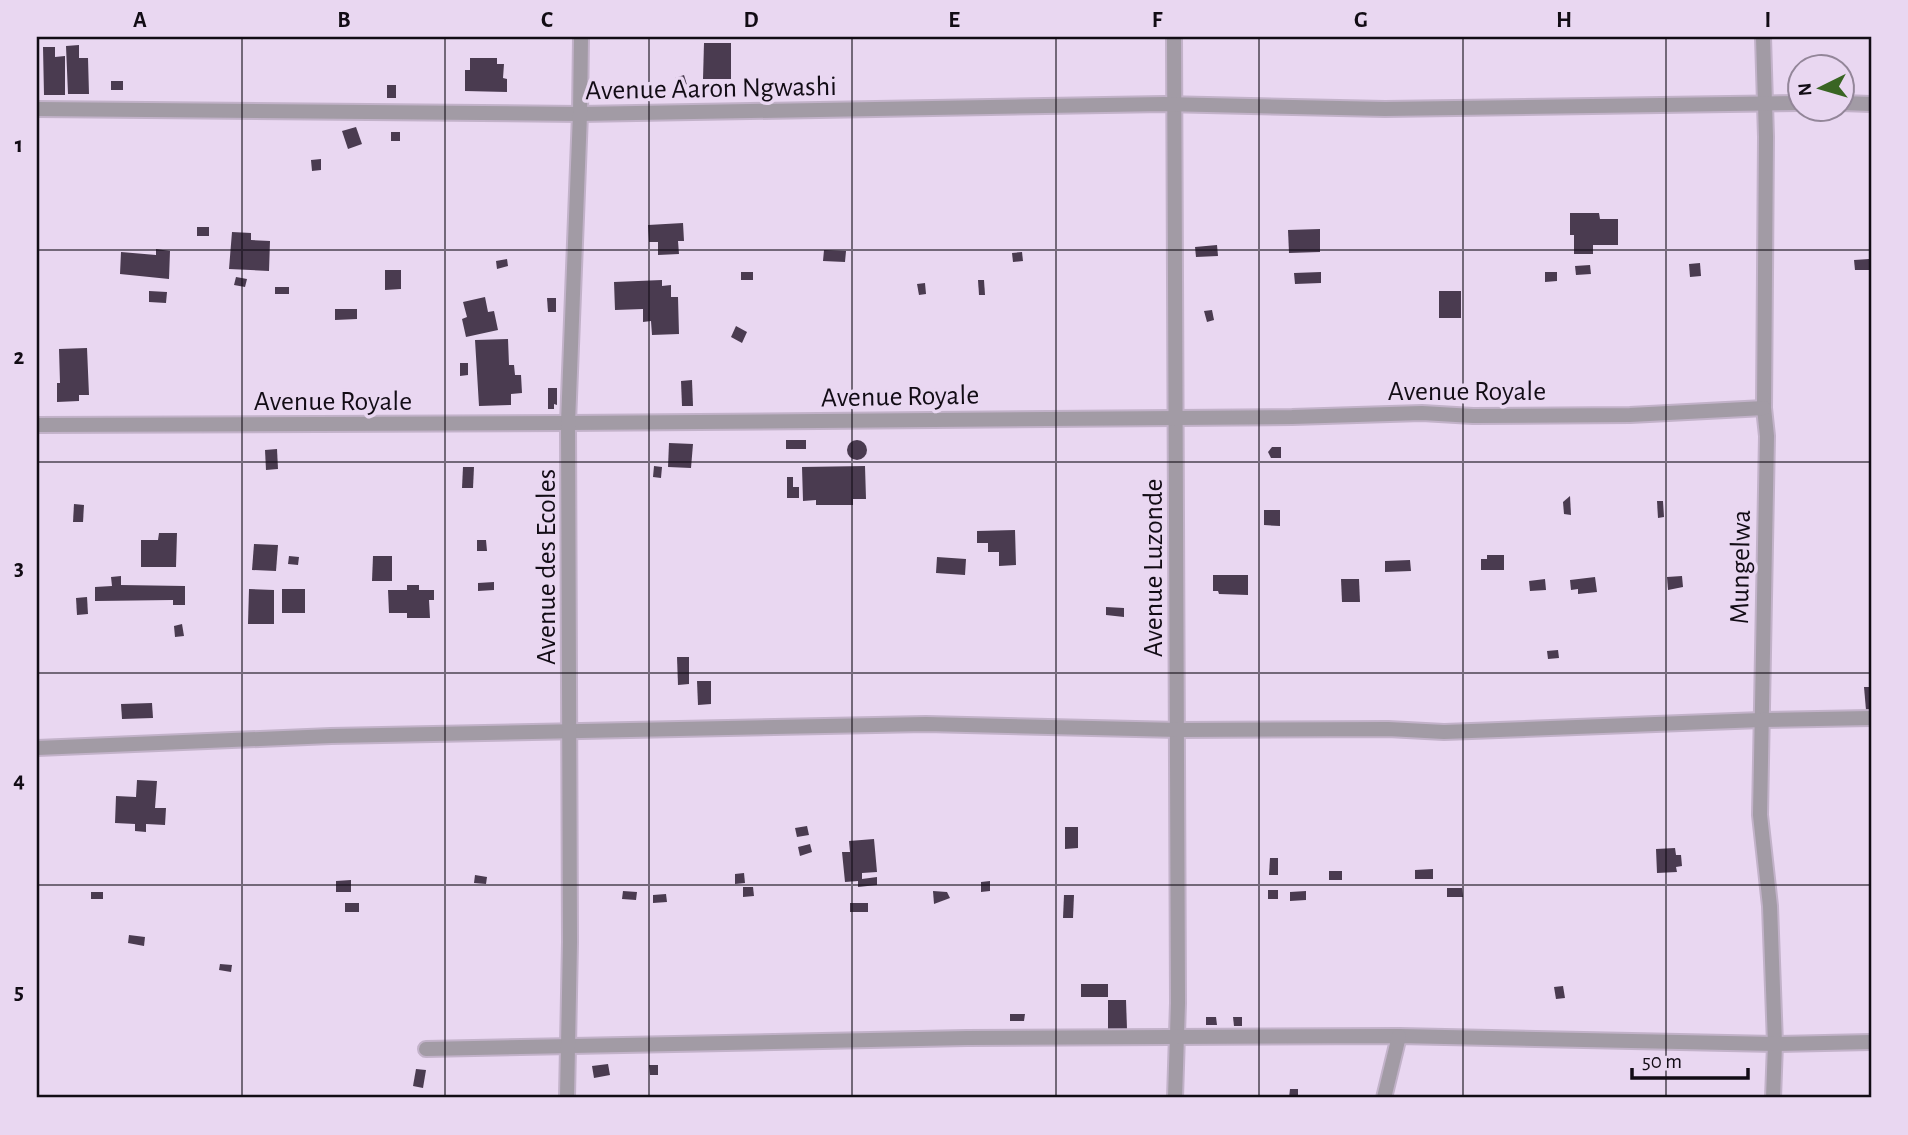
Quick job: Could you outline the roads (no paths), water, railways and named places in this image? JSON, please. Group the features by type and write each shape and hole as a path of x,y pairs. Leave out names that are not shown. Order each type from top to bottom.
{"street":[{"name":"Avenue des Ecoles","path":"566,1098 570,942 568,423 581,37"},
{"name":"Avenue Luzonde","path":"1174,37 1177,730 1175,1098"},
{"name":"Mungelwa","path":"1763,37 1766,190 1764,408 1767,436 1760,815 1770,906 1775,1044 1773,1098"},
{"name":"Avenue Aaron Ngwashi","path":"37,109 580,114 1174,104 1510,109 1786,103"},
{"name":"Avenue Royale","path":"37,425 568,423 1422,413 1474,416 1630,415 1764,408"},
{"path":"37,748 331,736 926,724 1177,730 1365,729 1444,732 1871,718"},
{"path":"1384,1098 1399,1036"},
{"path":"426,1049 967,1038 1399,1036 1775,1044 1871,1042"}]}
